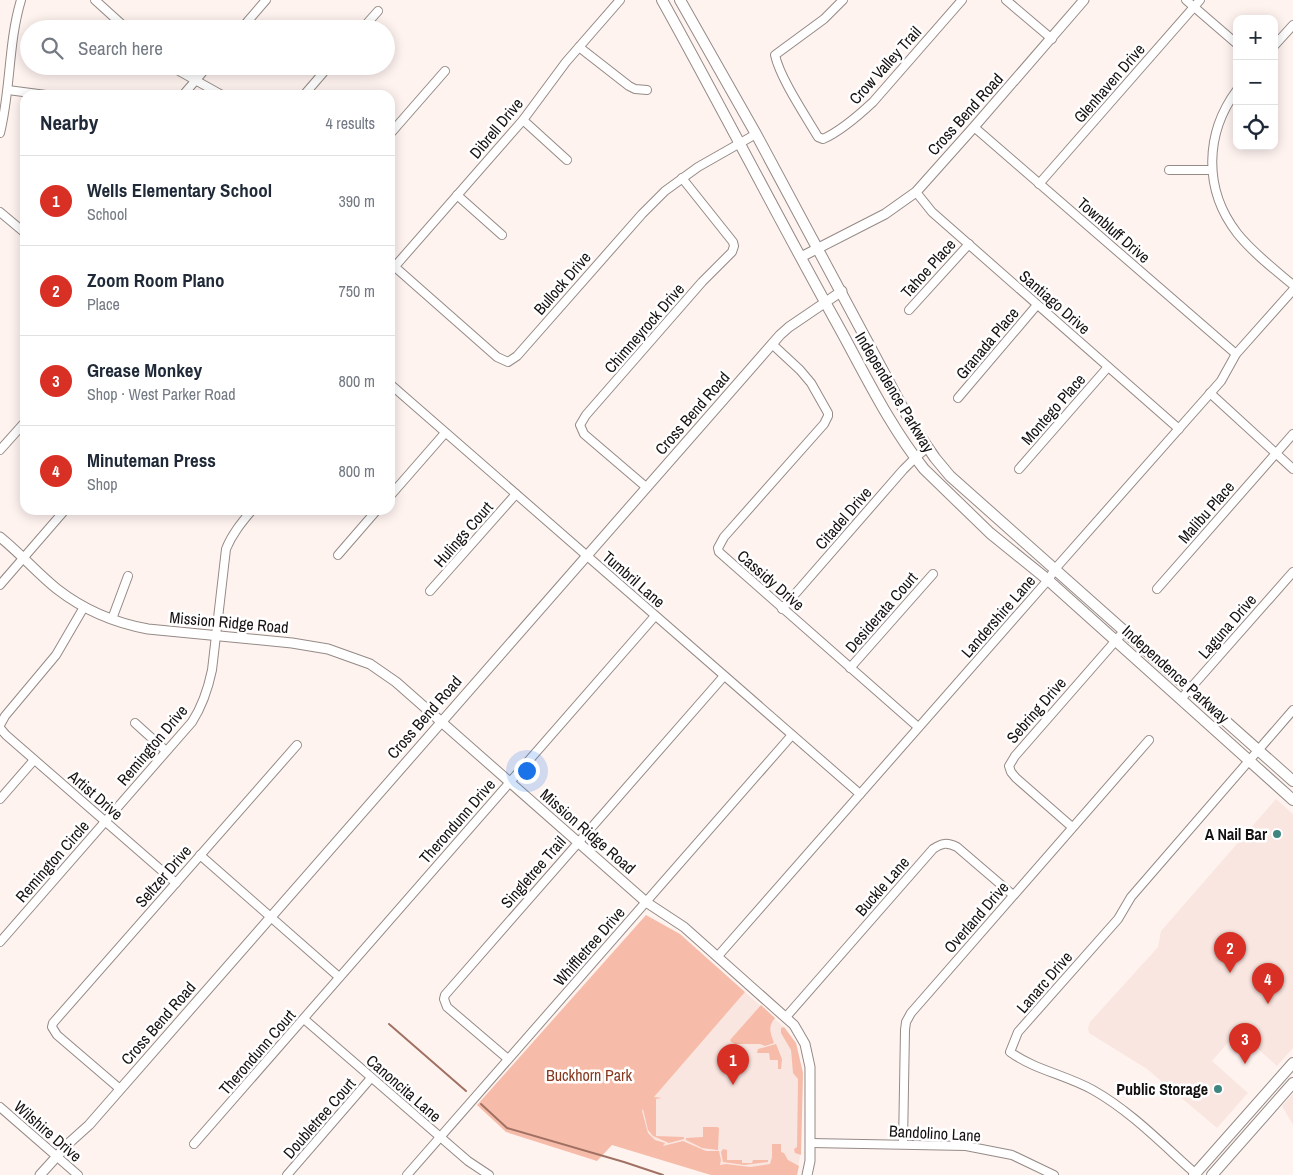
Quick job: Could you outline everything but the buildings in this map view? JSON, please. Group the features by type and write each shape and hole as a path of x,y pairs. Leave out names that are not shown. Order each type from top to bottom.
{"main road":[{"name":"Independence Parkway","path":"679,0 756,134 842,291 911,423 950,476 1293,780"},
{"name":"Independence Parkway","path":"664,3 893,424 915,458 990,533 1048,580 1293,800"},
{"path":"1195,1174 1292,1066"},
{"path":"1212,1175 1293,1083"}],"street":[{"path":"0,133 8,90 13,37 21,0"},
{"path":"95,0 117,20"},
{"path":"249,20 266,0"},
{"name":"Dibrell Drive","path":"395,266 523,120 566,62 620,0"},
{"path":"664,3 679,0"},
{"name":"Crow Valley Trail","path":"843,0 824,19 775,55 777,64 818,137 823,140 873,102 962,0"},
{"path":"1006,0 1052,39"},
{"name":"Cross Bend Road","path":"801,257 885,214 916,192 1052,39 1084,0"},
{"path":"1186,0 1233,40"},
{"name":"Glenhaven Drive","path":"1039,184 1200,0"},
{"path":"370,20 378,11"},
{"path":"1278,42 1293,25"},
{"path":"579,47 629,86 635,89 647,90"},
{"path":"395,128 445,71"},
{"path":"185,75 212,90"},
{"path":"187,90 200,75"},
{"path":"308,90 321,75"},
{"path":"8,90 20,92"},
{"path":"1233,96 1224,110 1216,132 1212,170 1219,200 1230,223 1247,244 1293,285"},
{"path":"523,120 567,160"},
{"name":"Townbluff Drive","path":"974,128 1236,354"},
{"name":"Bullock Drive","path":"395,271 498,357 508,362 517,356 642,214 665,191 682,178 756,134"},
{"path":"1169,170 1212,170"},
{"name":"Chimneyrock Drive","path":"646,487 584,434 580,425 581,421 650,341 702,282 732,252 733,242 682,178"},
{"name":"Santiago Drive","path":"916,192 932,212 1180,429"},
{"path":"457,195 502,235"},
{"path":"0,212 20,229"},
{"name":"Tahoe Place","path":"909,310 969,244"},
{"name":"Landershire Lane","path":"718,956 1048,580 1055,569 1180,429 1220,381 1236,354 1293,290"},
{"name":"Cross Bend Road","path":"40,1175 89,1125 772,344 788,327 842,291"},
{"name":"Granada Place","path":"958,398 1037,305"},
{"name":"Cassidy Drive","path":"772,344 806,375 827,409 828,416 824,424 724,537 718,548 722,556 918,727"},
{"name":"Montego Place","path":"1019,469 1108,367"},
{"name":"Tumbril Lane","path":"395,388 860,794"},
{"path":"1210,393 1293,469"},
{"path":"0,450 20,428"},
{"path":"395,490 445,433"},
{"name":"Malibu Place","path":"1157,589 1293,434"},
{"name":"Citadel Drive","path":"782,609 915,458 928,448"},
{"name":"Hulings Court","path":"430,591 516,494"},
{"path":"0,585 61,515"},
{"name":"Remington Drive","path":"105,822 192,722 205,699 212,670 226,549 230,538 247,515"},
{"path":"338,555 373,515"},
{"name":"Mission Ridge Road","path":"0,537 56,588 84,607 131,626 215,637 328,648 370,664 396,682 646,902 684,927 786,1017 801,1035 808,1054 811,1079 811,1143 807,1175"},
{"name":"Laguna Drive","path":"1181,699 1293,572"},
{"name":"Desiderata Court","path":"850,668 933,574"},
{"path":"112,619 128,576"},
{"path":"0,726 5,716 56,655 84,607"},
{"name":"Therondunn Drive","path":"339,977 656,616"},
{"name":"Sebring Drive","path":"1072,828 1016,778 1009,766 1015,756 1125,630"},
{"name":"Singletree Trail","path":"508,1059 447,1007 444,999 445,994 724,676"},
{"path":"1249,760 1293,710"},
{"path":"135,723 166,751"},
{"name":"Artist Drive","path":"0,726 6,735 34,760 176,883"},
{"name":"Whiffletree Drive","path":"407,1175 792,735"},
{"name":"Overland Drive","path":"903,1144 906,1022 911,1013 1149,740"},
{"name":"Seltzer Drive","path":"120,1089 57,1035 52,1027 57,1018 297,744"},
{"path":"0,799 34,760"},
{"name":"Lanarc Drive","path":"1195,1174 1114,1103 1077,1082 1028,1064 1010,1052 1018,1032 1118,918 1131,897 1249,760"},
{"name":"Remington Circle","path":"0,942 105,822"},
{"name":"Buckle Lane","path":"786,1017 933,849 940,844 946,843 957,846 1013,895"},
{"path":"200,855 339,977"},
{"name":"Therondunn Court","path":"194,1144 339,977"},
{"name":"Canoncita Lane","path":"304,1019 476,1168 489,1175"},
{"name":"Doubletree Court","path":"287,1175 372,1078"},
{"name":"Wilshire Drive","path":"0,1107 78,1175"},
{"name":"Bandolino Lane","path":"811,1143 958,1145 986,1148 1012,1154 1054,1175"}],"shaded area":[{"path":"1276,799 1293,814 1293,1048 1277,1066 1238,1031 1212,1061 1248,1093 1217,1128 1147,1069 1089,1033 1088,1028 1090,1022 1158,947 1161,931"},
{"path":"745,992 784,1027 796,1043 803,1073 801,1150 797,1175 711,1175 612,1145"},
{"path":"1293,1094 1293,1125 1282,1106"}],"green space":[{"name":"Buckhorn Park","path":"646,915 680,934 745,992 654,1097 662,1098 656,1099 656,1136 684,1137 684,1139 669,1143 653,1136 648,1130 643,1109 648,1133 655,1140 665,1143 663,1146 683,1141 706,1151 719,1151 720,1165 750,1167 770,1164 772,1144 781,1144 781,1152 784,1153 788,1160 799,1166 797,1175 711,1175 612,1145 597,1161 506,1132 477,1105"},
{"path":"761,1005 775,1018 770,1027 774,1043 765,1046 760,1044 735,1044 731,1042 730,1040"},
{"path":"784,1027 796,1043 803,1073 801,1155 795,1153 794,1149 797,1147 798,1079 793,1073 791,1050 781,1033 781,1028"},
{"path":"776,1044 782,1059 781,1069 778,1069 778,1060 770,1060 769,1053 757,1053 758,1049"},
{"path":"703,1127 719,1128 718,1150 702,1148 686,1140 686,1138 703,1137"},
{"path":"723,1149 727,1150 727,1160 742,1160 742,1163 752,1163 753,1160 768,1160 768,1162 744,1165 723,1162 721,1152"}],"waterway":[{"path":"389,1024 466,1091"},
{"path":"481,1104 507,1128 663,1175"}],"place":[{"name":"A Nail Bar","path":"1277,834"},
{"name":"Zoom Room Plano","path":"1230,973"},
{"name":"Minuteman Press","path":"1268,1004"},
{"name":"Grease Monkey","path":"1245,1064"},
{"name":"Wells Elementary School","path":"733,1085"},
{"name":"Public Storage","path":"1218,1089"}]}
